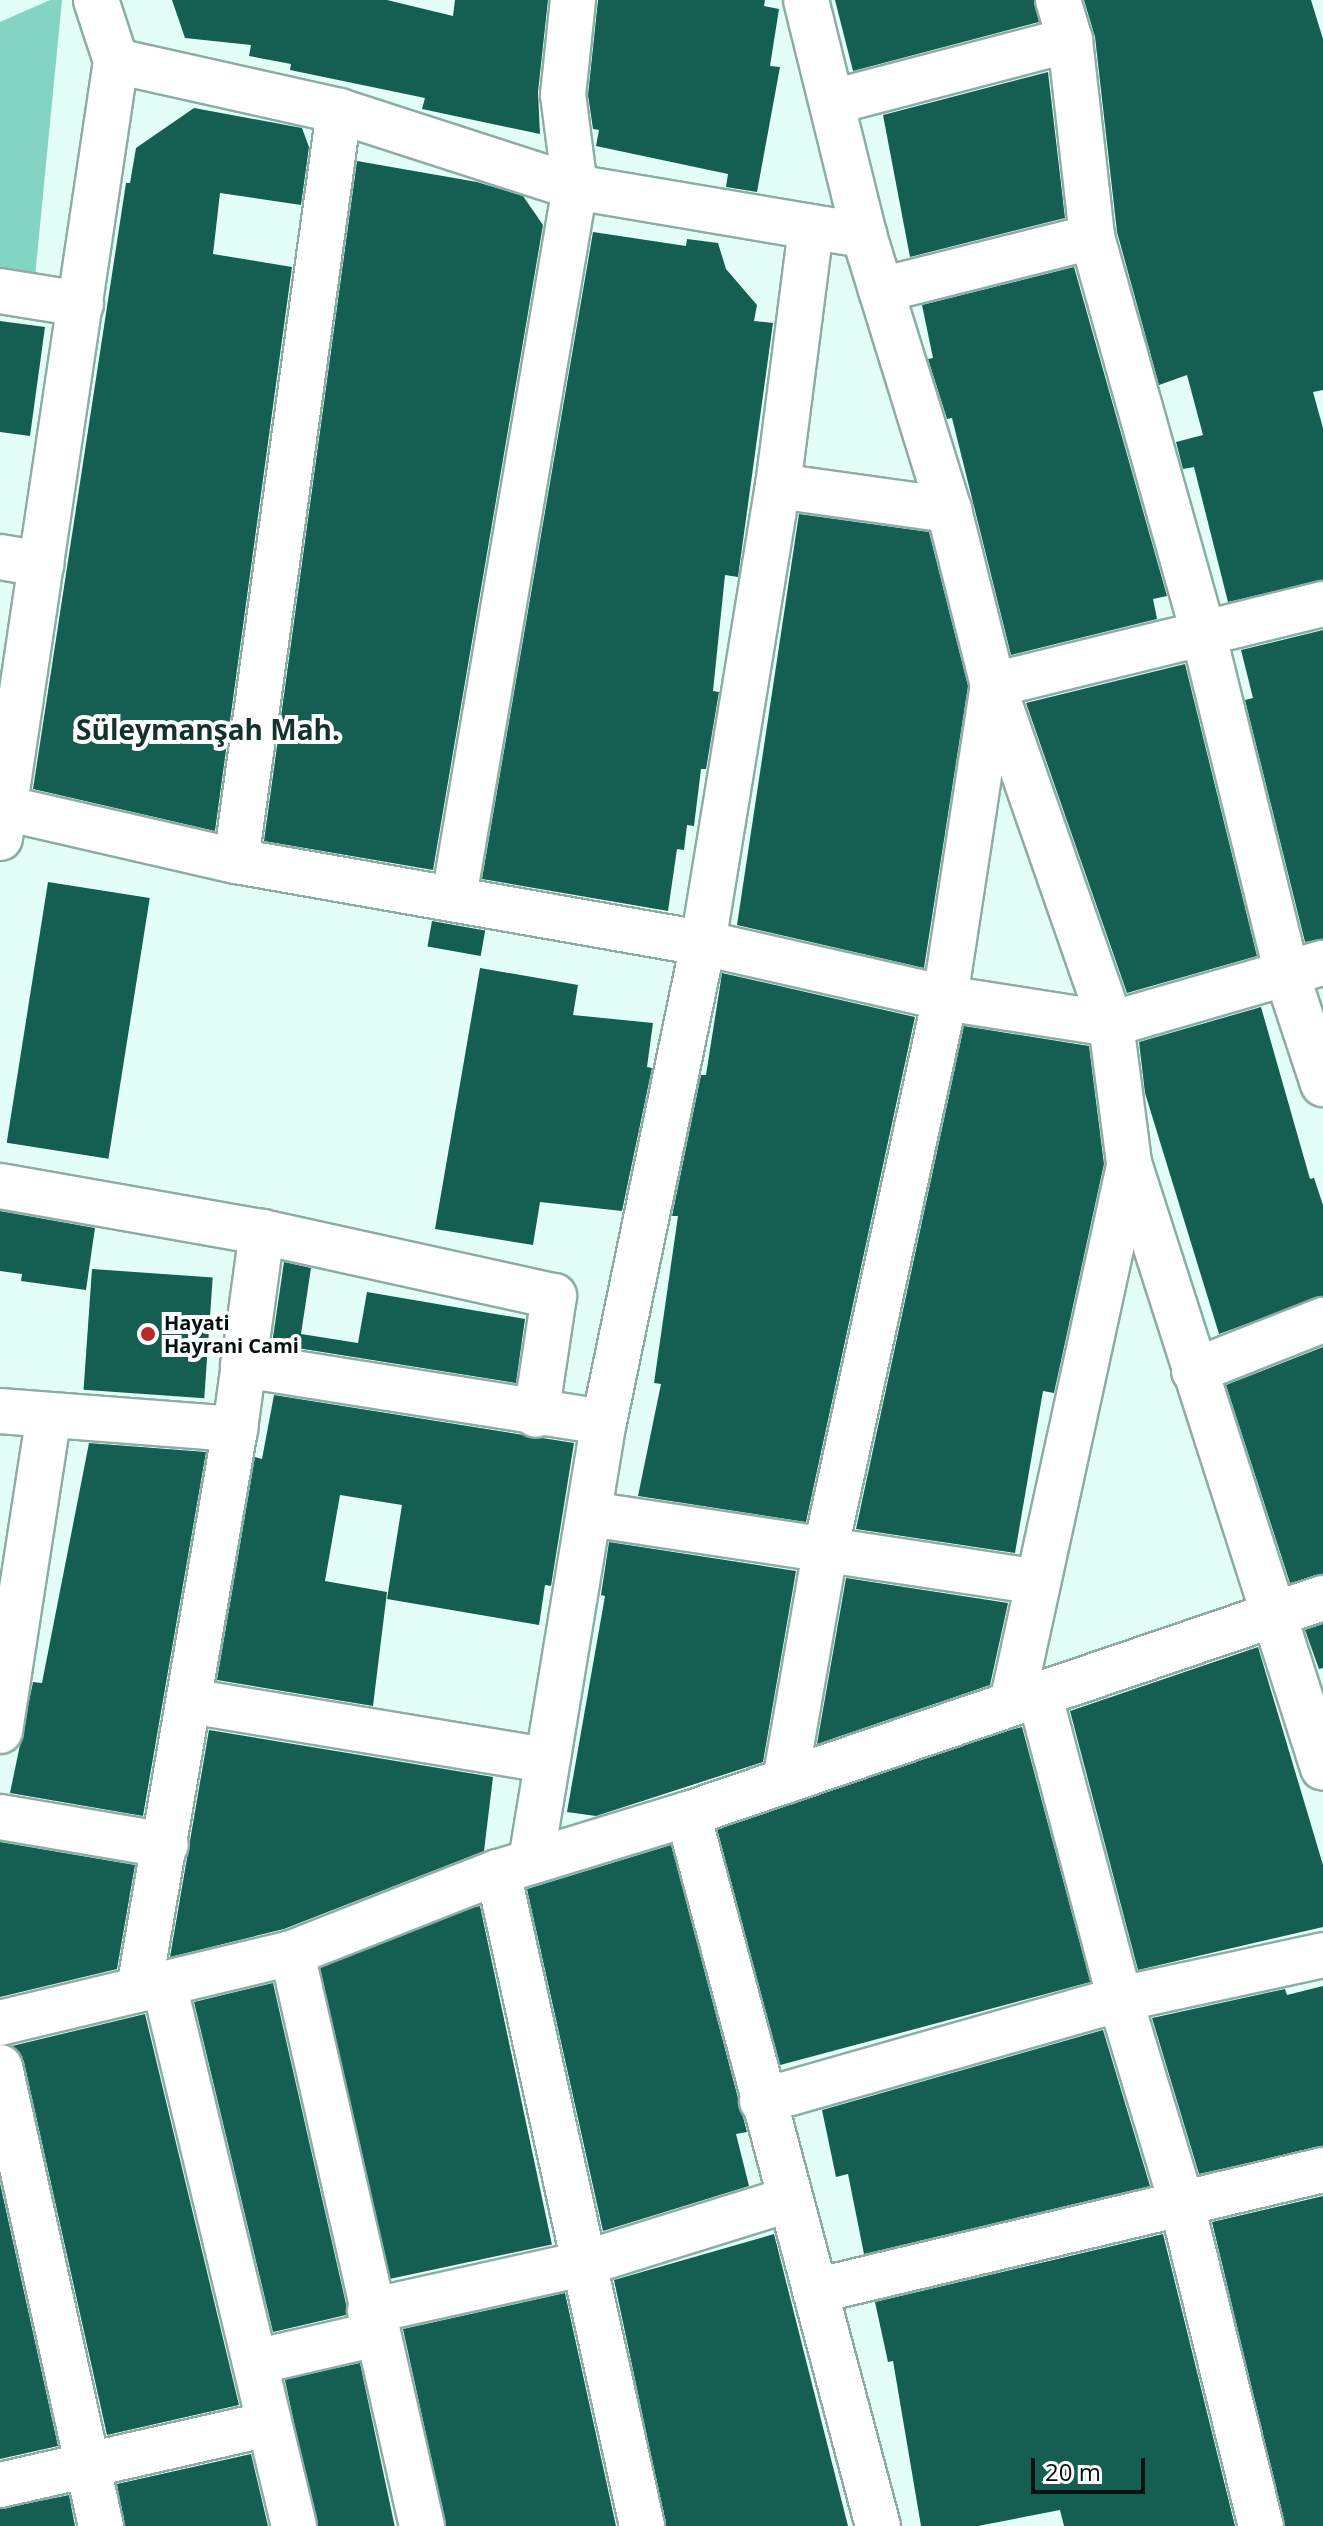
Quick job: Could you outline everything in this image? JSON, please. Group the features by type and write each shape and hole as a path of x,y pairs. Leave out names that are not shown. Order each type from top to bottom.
{"street":[{"path":"96,0 116,61 81,304 21,560 2,818 703,943 945,998 1111,1024 1305,969"},
{"path":"454,897 575,187 563,95 573,0"},
{"path":"806,0 864,235 949,510 993,685 1111,1024 1129,1163 1323,1768"},
{"path":"833,102 1064,20 1092,237 1203,632 1305,969 1323,1084"},
{"path":"116,61 339,111 575,187 864,235"},
{"path":"236,861 339,111"},
{"path":"642,2526 582,2264 514,1866 546,1760 604,1422 703,943 778,486 811,227"},
{"path":"881,290 1092,237"},
{"path":"0,291 81,304"},
{"path":"778,486 949,510"},
{"path":"993,685 1323,604"},
{"path":"785,1781 825,1552 945,998 993,685"},
{"path":"1129,1163 1037,1582 1026,1698 1182,2205 1261,2526"},
{"path":"0,1186 262,1232 554,1296 536,1415"},
{"path":"262,1232 235,1429 166,1845 151,1986 255,2362 294,2526"},
{"path":"1194,1371 1323,1320"},
{"path":"243,1365 536,1415 604,1422"},
{"path":"0,1411 235,1429"},
{"path":"0,1731 49,1416"},
{"path":"590,1514 1037,1582"},
{"path":"0,2023 292,1953 514,1866 688,1814 1323,1598"},
{"path":"189,1701 546,1760"},
{"path":"688,1814 788,2200 878,2526"},
{"path":"0,1817 166,1845"},
{"path":"292,1953 373,2322 422,2526"},
{"path":"762,2101 1120,1999 1323,1955"},
{"path":"0,2067 101,2526"},
{"path":"815,2291 1323,2170"},
{"path":"255,2362 373,2322 582,2264 788,2200"},
{"path":"0,2485 269,2424"}],"green space":[{"path":"50,0 62,0 35,277 0,272 0,22"}],"building":[{"path":"172,0 387,0 453,16 455,0 548,0 538,92 540,134 422,109 425,98 290,70 291,64 249,56 251,45 185,38"},
{"path":"598,0 765,0 764,6 779,9 770,66 780,67 757,192 726,187 728,174 596,146 599,130 593,129 588,95"},
{"path":"835,0 1034,0 1039,22 853,71"},
{"path":"1084,0 1311,0 1323,39 1323,390 1313,392 1323,428 1323,580 1228,602 1194,467 1183,469 1176,442 1203,435 1187,375 1159,385 1117,232 1095,37"},
{"path":"1048,72 1065,218 910,257 883,115"},
{"path":"194,108 302,128 309,147 301,205 220,193 213,254 292,267 215,831 33,789 126,183 130,183 136,148"},
{"path":"357,161 477,182 523,196 543,225 433,870 264,841"},
{"path":"593,232 686,246 687,239 718,243 726,269 757,305 754,321 773,323 738,577 725,575 713,691 719,692 706,769 701,769 694,826 687,825 684,850 677,849 668,911 482,879"},
{"path":"1074,267 1167,596 1153,599 1157,619 1011,655 952,418 947,419 928,359 933,358 922,305"},
{"path":"0,321 45,327 30,436 0,432"},
{"path":"799,514 929,532 968,686 924,968 737,925"},
{"path":"1323,630 1323,939 1305,942 1245,700 1253,698 1241,650"},
{"path":"1185,664 1257,956 1127,993 1026,703"},
{"path":"48,882 150,898 108,1159 7,1143"},
{"path":"432,921 485,930 481,956 427,947"},
{"path":"480,968 578,985 573,1015 653,1023 647,1067 652,1068 622,1211 540,1202 533,1245 435,1229"},
{"path":"722,973 915,1017 806,1522 638,1496 661,1384 654,1383 678,1216 672,1216 701,1075 706,1075"},
{"path":"1261,1007 1310,1179 1314,1178 1323,1205 1323,1296 1219,1334 1145,1093 1139,1042"},
{"path":"964,1026 1089,1046 1104,1164 1054,1393 1043,1391 1015,1553 856,1529"},
{"path":"0,1211 95,1228 86,1290 21,1281 22,1274 0,1271"},
{"path":"284,1262 311,1268 301,1334 358,1343 367,1292 525,1319 516,1383 272,1344"},
{"name":"Hayati Hayrani Cami","path":"92,1269 213,1277 204,1398 84,1390"},
{"path":"1323,1347 1323,1574 1290,1583 1226,1385"},
{"path":"274,1395 574,1443 551,1586 545,1585 539,1625 387,1599 402,1505 340,1495 325,1581 387,1592 373,1706 217,1680 255,1457 262,1459"},
{"path":"89,1443 206,1452 143,1816 10,1793 33,1682 42,1683"},
{"path":"609,1542 796,1571 763,1762 596,1816 567,1812 605,1596 601,1595"},
{"path":"846,1578 1008,1603 990,1685 817,1744"},
{"path":"1323,1624 1323,1668 1319,1669 1305,1630"},
{"path":"1258,1647 1323,1865 1323,1927 1138,1970 1070,1711"},
{"path":"1022,1727 1090,1982 780,2065 712,1810"},
{"path":"209,1730 493,1777 484,1851 284,1929 170,1957"},
{"path":"0,1842 135,1865 117,1969 0,1997"},
{"path":"671,1845 747,2132 736,2134 749,2186 603,2231 527,1889"},
{"path":"480,1906 552,2244 385,2280 313,1942"},
{"path":"273,1983 346,2315 273,2332 194,2002"},
{"path":"1323,1986 1323,2146 1199,2174 1152,2018 1285,1989 1287,1995"},
{"path":"145,2014 239,2405 107,2435 24,2062 12,2046"},
{"path":"1103,2030 1150,2186 864,2254 848,2174 836,2177 822,2110"},
{"path":"0,2183 58,2446 0,2459"},
{"path":"1323,2196 1323,2526 1285,2526 1212,2222"},
{"path":"774,2234 848,2526 666,2526 614,2280"},
{"path":"1163,2234 1235,2526 1064,2526 1060,2510 978,2526 921,2526 893,2361 888,2362 875,2302"},
{"path":"565,2293 616,2526 446,2526 403,2329"},
{"path":"360,2363 395,2526 316,2526 285,2379"},
{"path":"251,2454 268,2526 125,2526 117,2484"},
{"path":"69,2495 75,2526 0,2526 0,2509"}],"place":[{"name":"Hayati Hayrani Cami","path":"148,1334"}],"district":[{"name":"Süleymanşah Mah.","path":"208,729"}]}
